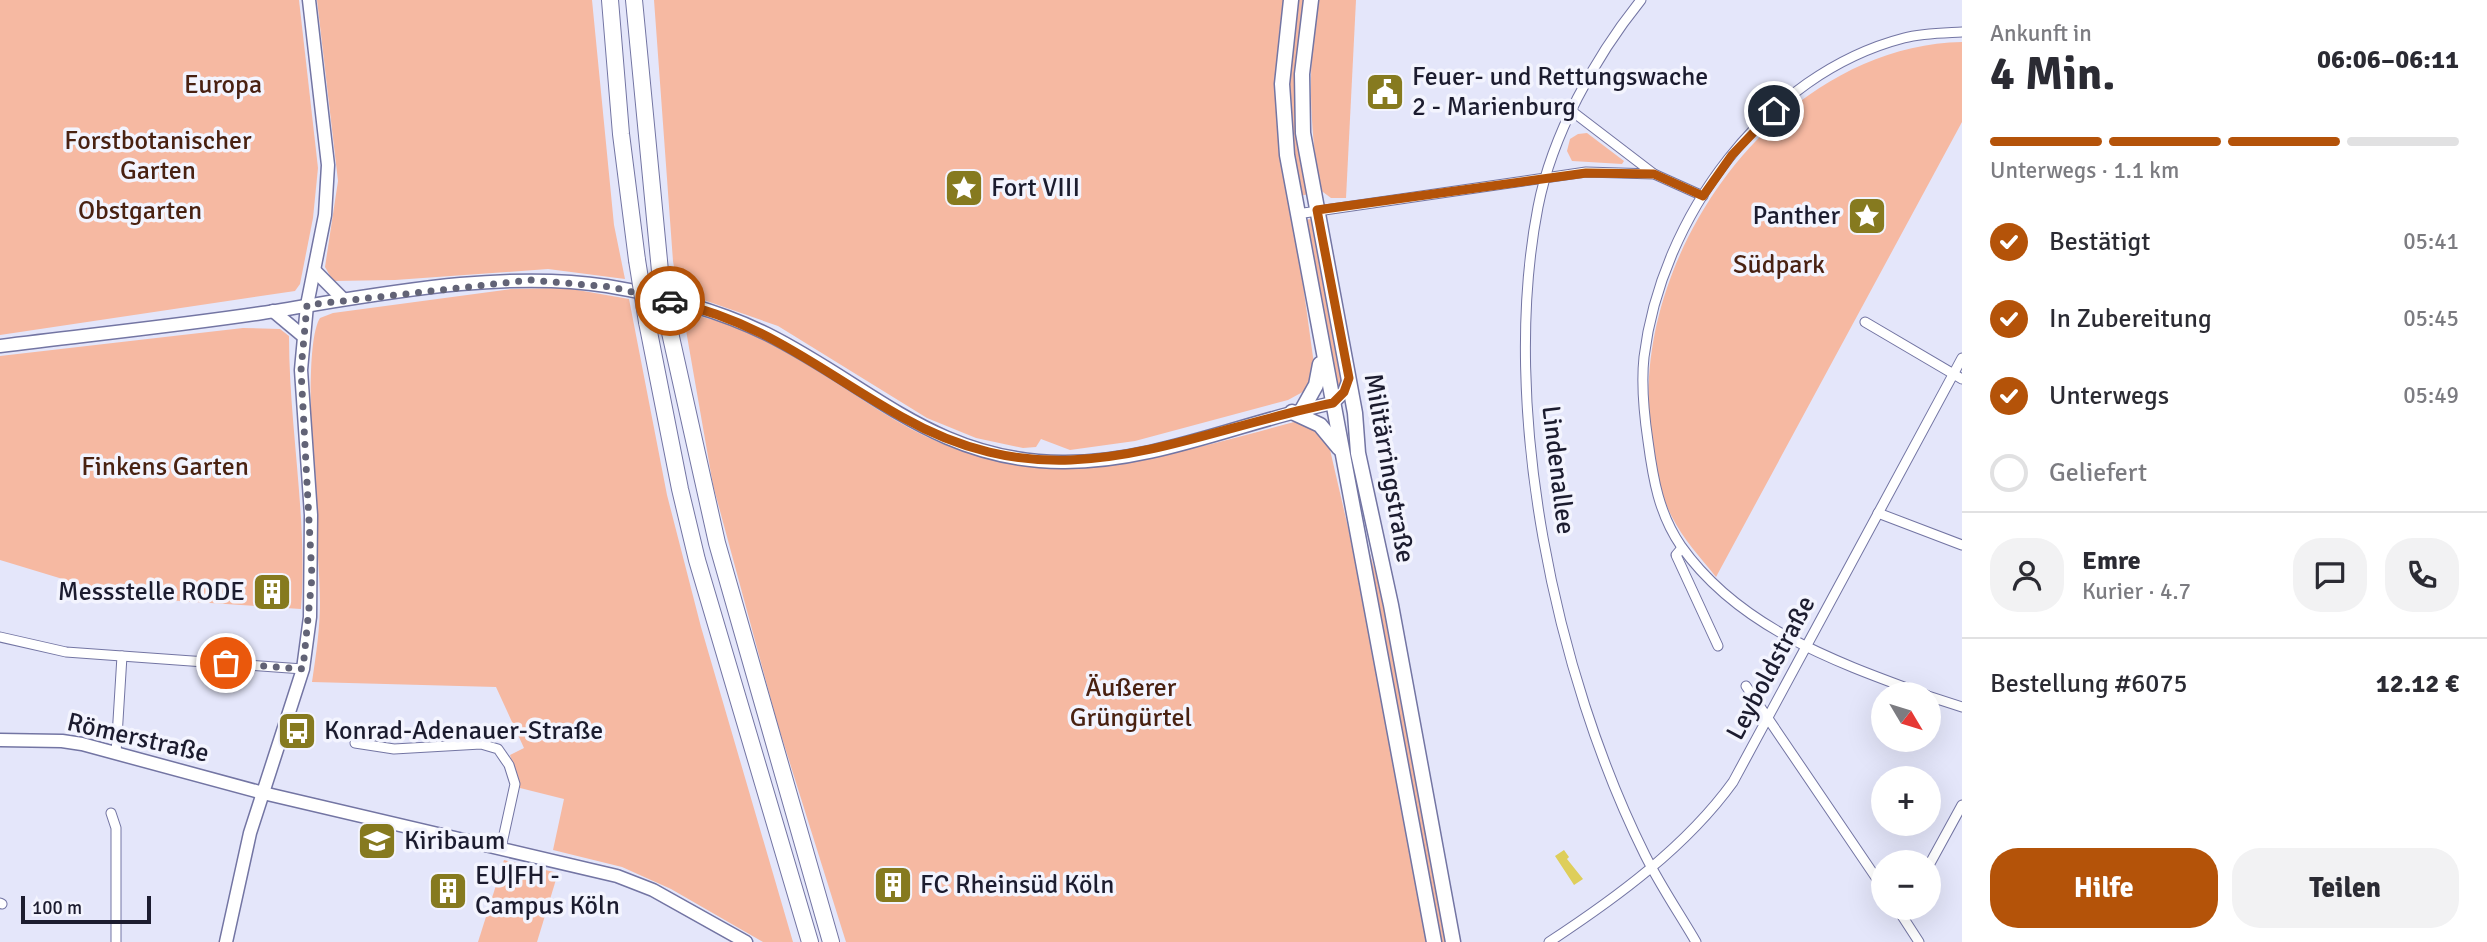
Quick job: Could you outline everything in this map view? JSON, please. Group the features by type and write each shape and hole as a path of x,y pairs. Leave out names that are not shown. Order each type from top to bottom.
{"highway":[{"path":"610,0 621,134 637,260 680,489 697,560 810,942"},
{"path":"634,0 660,271 669,328 717,543 831,942"}],"main road":[{"path":"226,942 250,833 303,669 310,617 312,550 301,370 307,305 325,215 328,164 309,0"},
{"name":"Militärringstraße","path":"1291,0 1283,61 1282,105 1297,214 1333,403 1350,453 1391,605 1453,942"},
{"name":"Militärringstraße","path":"1311,0 1304,40 1301,104 1317,210 1355,413 1350,453 1434,942"},
{"path":"315,271 343,299"},
{"path":"0,346 273,311 343,299 502,282 547,280 611,287 723,315 768,334 931,432 972,448 1013,458 1059,462 1111,457 1333,403 1344,392 1349,378"},
{"path":"273,311 303,335"},
{"path":"1297,411 1316,386 1322,348"},
{"path":"1297,411 1320,425 1350,453"},
{"name":"Römerstraße","path":"0,740 62,741 263,793"},
{"path":"263,793 501,848 640,884 747,942"}],"street":[{"name":"Lindenallee","path":"1641,0 1599,62 1573,112 1546,178 1532,244 1526,316 1526,384 1538,497 1551,576 1590,721 1651,867 1696,942"},
{"path":"1895,682 1806,646 1761,622 1720,588 1682,548 1659,505 1646,427 1642,382 1647,338 1669,262 1703,196 1739,146 1804,87 1876,47 1906,37 1962,32"},
{"path":"1573,112 1654,174 1703,196"},
{"path":"1297,214 1586,173 1654,174"},
{"path":"1865,322 1958,376"},
{"name":"Leyboldstraße","path":"1549,942 1651,867 1683,839 1723,796 1769,717 1878,513 1958,376 1962,358"},
{"path":"1878,513 1962,545"},
{"path":"1682,548 1676,555 1678,562 1717,646"},
{"path":"0,637 66,652 303,669"},
{"path":"116,753 122,656"},
{"path":"1746,686 1871,870"},
{"path":"1941,700 1962,707"},
{"path":"355,743 394,749 481,744 498,749 509,765 514,784 501,848"},
{"path":"1937,850 1962,805"},
{"path":"111,813 116,828 116,942"},
{"path":"1905,920 1919,942"}],"green space":[{"name":"Forstbotanischer Garten","path":"0,0 299,0 318,168 313,218 300,284 295,291 0,335"},
{"path":"317,0 592,0 614,225 625,279 548,269 395,280 333,281 325,267 338,181"},
{"path":"654,0 1285,0 1279,34 1276,89 1315,373 1310,388 1288,400 1135,441 1070,450 1041,439 1036,447 1023,448 976,438 927,418 778,326 678,291 673,261"},
{"path":"1296,0 1306,0 1309,194 1300,196 1293,158 1288,78"},
{"path":"1318,0 1356,0 1346,198 1331,198 1319,189 1311,95 1312,49"},
{"name":"Südpark","path":"1962,42 1962,122 1716,577 1687,541 1668,509 1654,451 1649,382 1660,312 1685,244 1723,180 1771,126 1829,82 1893,53"},
{"path":"1587,133 1624,161 1622,164 1572,161 1567,151 1570,139"},
{"path":"1312,220 1343,379 1340,388 1336,386 1305,222"},
{"path":"566,288 629,299 667,495 701,627 793,942 763,942 671,889 622,867 553,850 564,799 520,788 510,755 524,748 496,687 312,682 320,602 312,453 311,369 314,338 320,318 333,313 511,289"},
{"name":"Äußerer Grüngürtel","path":"683,313 740,329 794,356 895,420 944,445 993,459 1043,466 1092,465 1141,459 1192,449 1294,422 1307,424 1328,441 1350,536 1427,942 846,942 777,722 713,485"},
{"name":"Finkens Garten","path":"243,328 280,329 289,336 302,541 301,609 89,595 89,587 0,560 0,356"},
{"path":"1342,416 1367,544 1387,611 1449,942 1440,942"},
{"path":"504,860 558,873 537,942 478,942"}],"shaded area":[{"path":"1564,850 1569,857 1567,859 1583,879 1574,885 1555,856"}],"way so far":[{"path":"226,663 303,669 312,577 311,515 301,370 307,305 530,280 566,281 611,287 670,301"}],"place":[{"name":"Feuer- und Rettungswache 2 - Marienburg","path":"1385,92"},
{"name":"Fort VIII","path":"964,188"},
{"name":"Panther","path":"1867,216"},
{"name":"Messstelle RODE","path":"272,592"},
{"name":"Konrad-Adenauer-Straße","path":"297,731"},
{"name":"Kiribaum","path":"377,841"},
{"name":"FC Rheinsüd Köln","path":"893,885"},
{"name":"EU|FH - Campus Köln","path":"448,891"}],"route":[{"path":"670,301 723,315 768,334 901,417 972,448 1013,458 1059,462 1080,462 1141,452 1333,403 1340,397 1349,378 1317,210 1586,173 1654,174 1703,196 1732,155 1774,111"}],"park label":[{"name":"Europa","path":"223,85"},
{"name":"Obstgarten","path":"140,211"}]}
